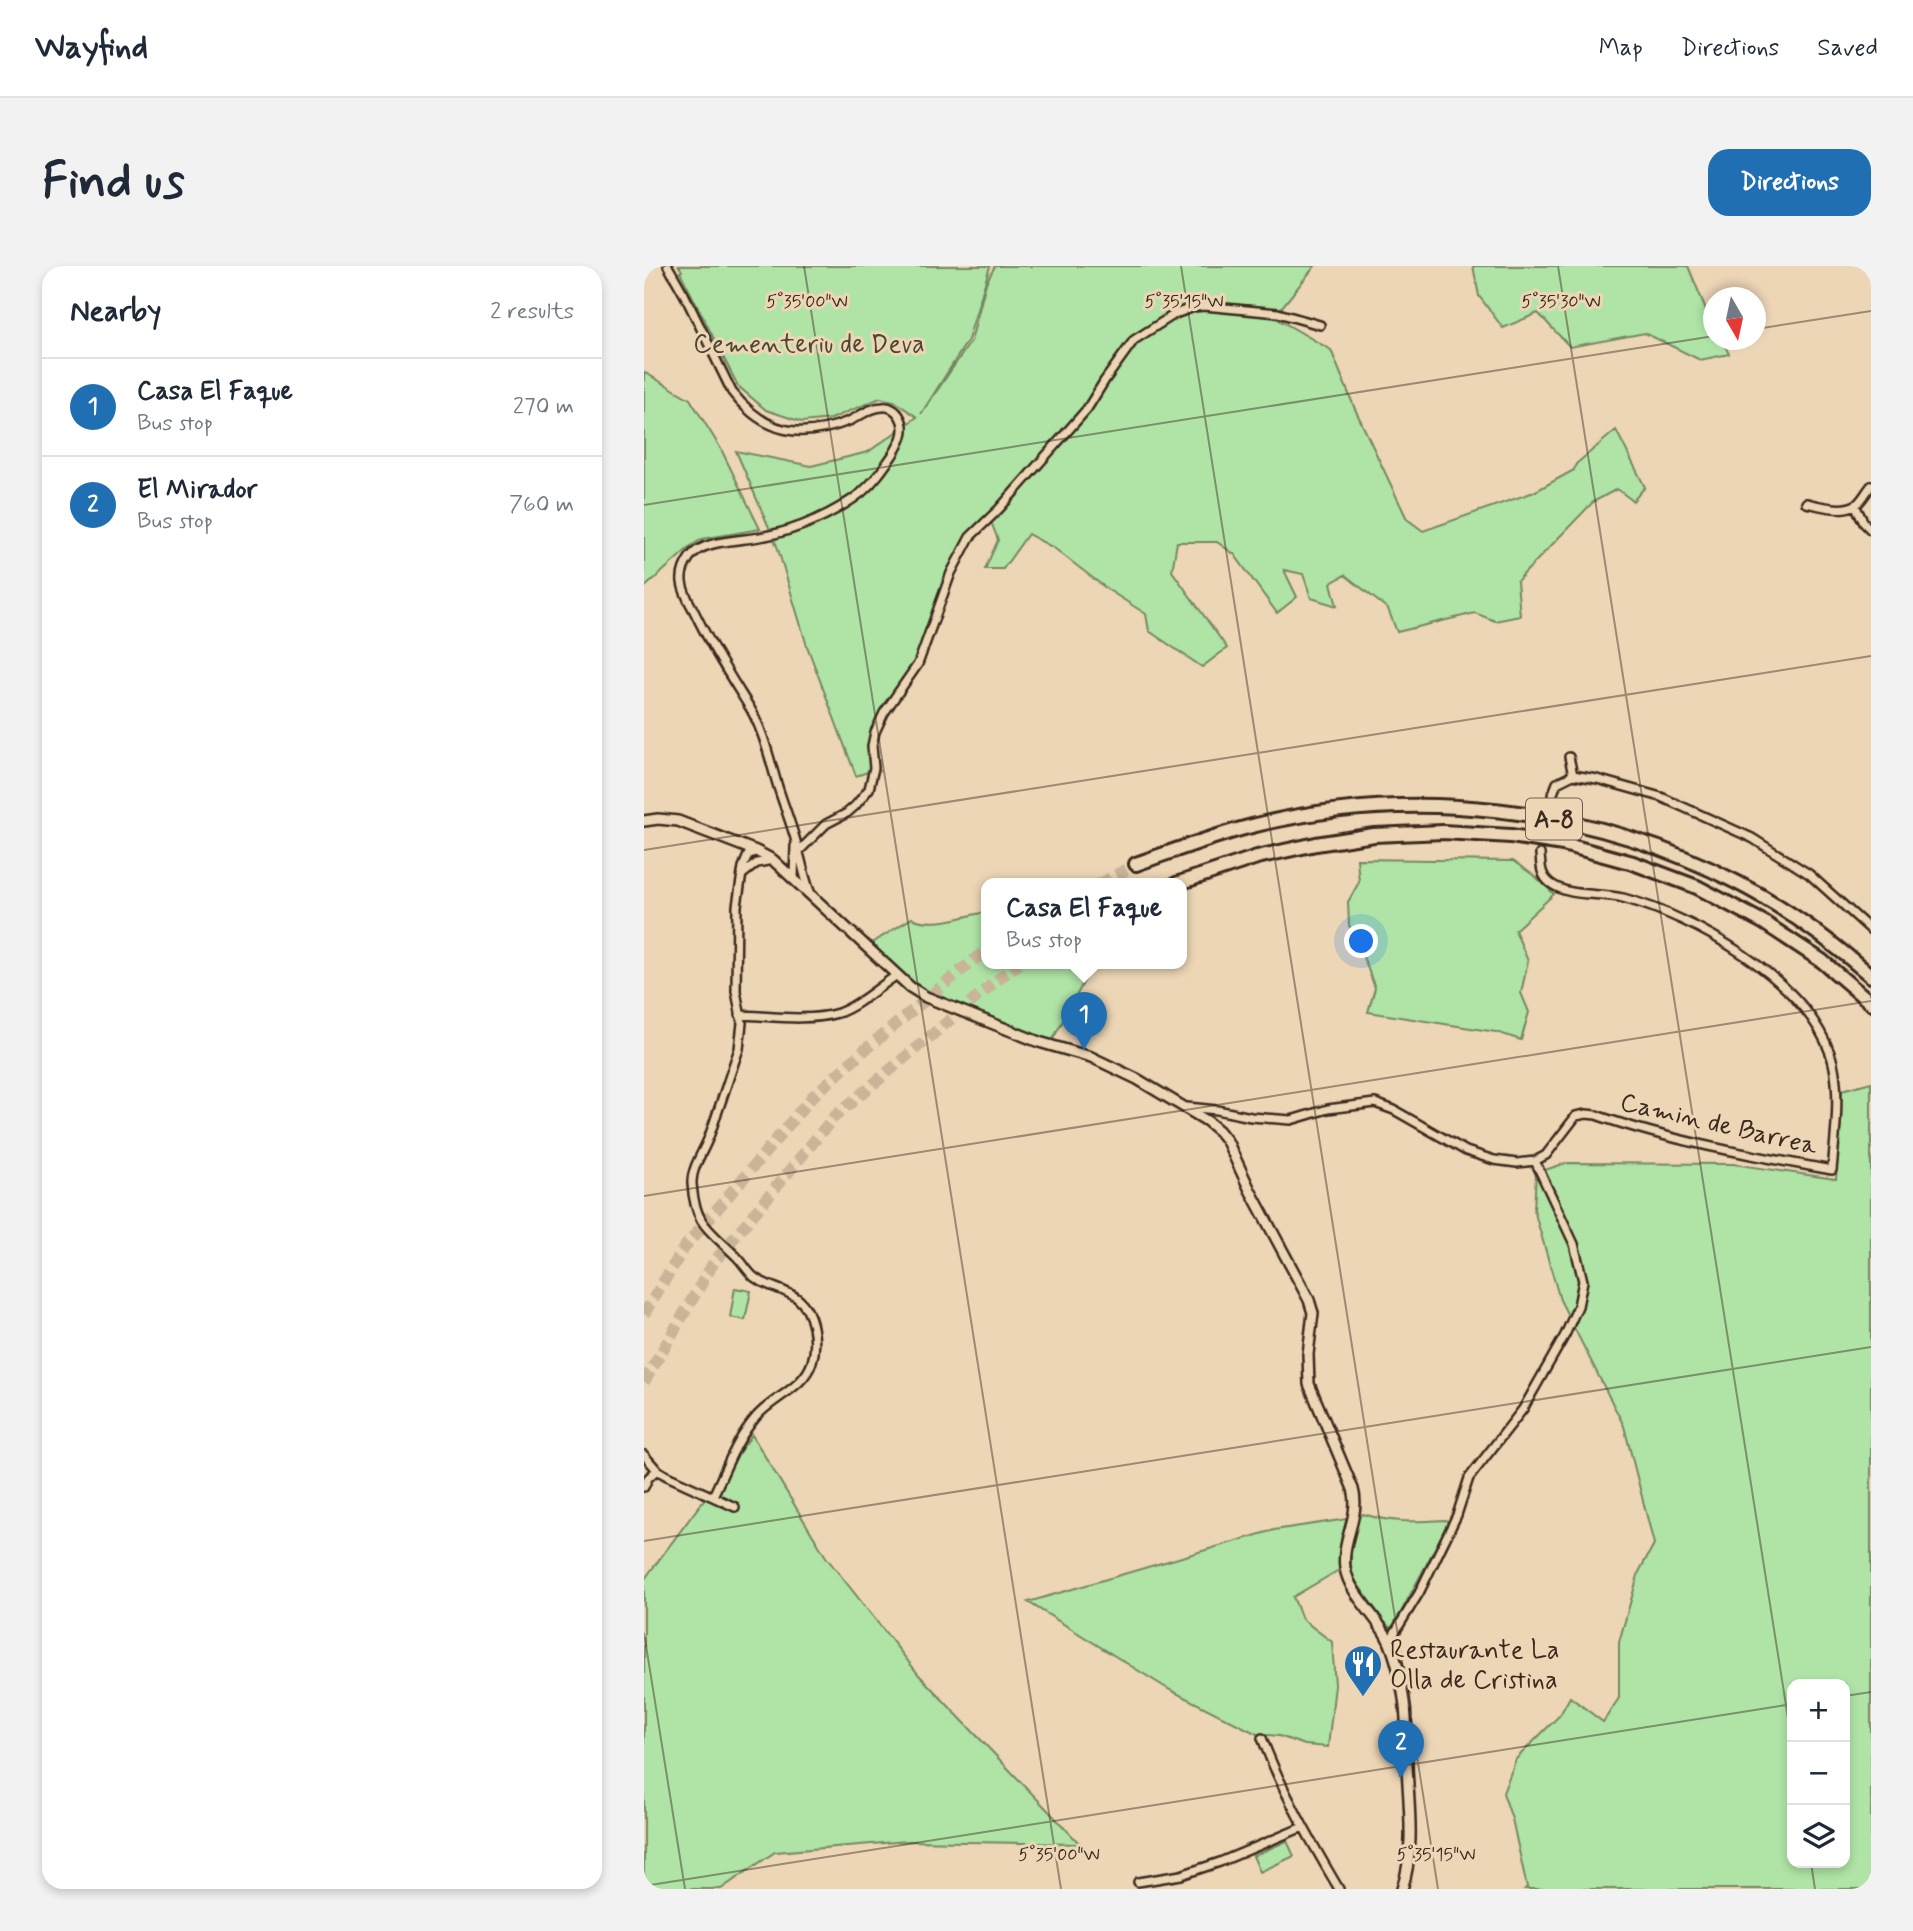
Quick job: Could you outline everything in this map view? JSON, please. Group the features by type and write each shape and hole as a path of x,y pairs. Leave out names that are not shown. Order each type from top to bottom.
{"highway":[{"name":"A-8","path":"1136,864 1251,826 1312,814 1371,807 1444,805 1542,817 1636,840 1704,866 1738,883 1822,936 1871,976"},
{"name":"A-8","path":"1187,880 1257,857 1374,835 1443,832 1511,836 1563,844 1633,863 1708,893 1763,922 1822,961 1871,1003"}],"street":[{"path":"668,266 732,392 758,419 788,430 806,431 852,420 885,406 895,410 904,425 901,440 885,467 876,479 854,498 825,514 768,536 703,547 692,555 682,576 685,593 701,626 755,717 811,894"},
{"path":"749,868 757,863 789,862 825,824 847,813 869,789 874,768 872,746 875,733 884,713 918,664 951,573 970,537 999,509 1087,410 1134,340 1175,314 1204,306 1278,313 1320,325"},
{"path":"1806,503 1837,508 1855,505 1871,486"},
{"path":"1855,505 1864,523 1871,530"},
{"path":"1569,757 1573,775"},
{"path":"1552,796 1557,783 1573,775 1661,797 1752,838 1809,874 1871,930"},
{"path":"644,821 678,821 757,851 794,878 911,987 940,1004 1039,1042 1091,1057 1137,1079 1207,1121 1227,1141 1309,1300 1313,1313 1308,1354 1309,1384 1356,1501 1344,1555 1345,1567 1348,1579 1389,1642 1400,1679 1406,1716 1410,1849 1402,1889"},
{"path":"743,874 757,857 757,851"},
{"path":"713,1496 729,1458 755,1418 767,1405 805,1377 815,1346 811,1320 804,1305 796,1297 754,1277 701,1223 692,1179 709,1137 741,1035 736,991 737,906 743,867 748,855 757,851"},
{"path":"794,878 797,853"},
{"name":"Camin de Barrea","path":"1535,1161 1546,1155 1576,1116 1586,1114 1658,1134 1832,1170 1836,1126 1832,1056 1821,1032 1794,998 1762,968 1724,942 1672,915 1621,897 1572,892 1550,883 1541,873 1540,854"},
{"path":"794,878 799,875 802,863"},
{"path":"740,1015 813,1017 838,1013 897,975"},
{"path":"1185,1107 1291,1121 1328,1109 1375,1103 1394,1110 1466,1151 1494,1160 1517,1163 1535,1161 1574,1244 1583,1281 1577,1306 1565,1335 1522,1409 1469,1478 1457,1515 1419,1593 1389,1642"},
{"path":"644,1455 657,1470 735,1507"},
{"path":"644,1487 657,1470"},
{"path":"1262,1738 1303,1827 1339,1889"},
{"path":"1138,1882 1194,1871 1303,1827"}],"green space":[{"name":"Cementeriu de Deva","path":"679,266 990,266 968,340 921,414 971,341 986,283 995,266 1315,266 1274,317 1331,350 1355,409 1407,519 1423,531 1534,492 1574,470 1576,464 1616,430 1645,487 1633,501 1617,489 1593,502 1517,581 1520,616 1495,621 1475,613 1397,632 1388,609 1345,575 1331,583 1337,606 1311,598 1303,574 1284,570 1297,597 1277,613 1234,554 1217,542 1177,542 1172,571 1227,648 1202,667 1149,631 1146,614 1107,589 1054,548 1028,534 1003,569 985,569 998,540 990,519 968,536 918,657 882,713 868,772 856,776 807,646 777,546 736,451 811,466 868,452 917,417 894,401 880,398 831,419 802,422 766,410 738,386"},
{"path":"1473,266 1688,266 1703,302 1703,350 1727,350 1729,354 1700,360 1645,333 1570,347 1538,313 1503,328 1479,296"},
{"path":"644,372 690,399 721,449 760,529 702,539 644,588"},
{"path":"1357,859 1513,861 1554,894 1515,930 1528,961 1521,993 1529,1012 1521,1040 1496,1032 1368,1012 1375,988 1349,925 1348,902 1359,882"},
{"path":"981,913 981,969 1073,969 1089,972 1052,1041 928,993 895,968 872,943 912,918 939,922"},
{"path":"1871,1082 1871,1889 1525,1889 1527,1887 1512,1819 1503,1793 1516,1759 1560,1715 1570,1697 1603,1722 1619,1698 1619,1642 1639,1572 1654,1544 1624,1426 1560,1300 1534,1210 1536,1173 1566,1163 1733,1164 1836,1179 1842,1090"},
{"path":"735,1288 751,1291 745,1320 730,1317"},
{"path":"752,1435 826,1557 919,1675 1080,1844 908,1841 775,1852 721,1889 644,1889 644,1580"},
{"path":"1363,1514 1394,1520 1449,1522 1392,1629 1384,1622 1351,1574 1351,1544 1359,1516"},
{"path":"1347,1519 1341,1539 1339,1570 1293,1597 1302,1619 1332,1642 1335,1685 1328,1747 1305,1745 1279,1736 1257,1734 1168,1689 1028,1602 1274,1530"},
{"path":"1287,1841 1294,1856 1260,1872 1253,1856"}],"tunnel":[{"path":"1540,854 1552,796"},
{"path":"1111,878 1136,864"},
{"path":"644,1314 684,1248 813,1096 981,954"},
{"path":"644,1382 714,1262 834,1117 1012,969"}],"place":[{"name":"Casa El Faque","path":"1084,1050"},
{"name":"Restaurante La Olla de Cristina","path":"1363,1698"},
{"name":"El Mirador","path":"1401,1778"}]}
